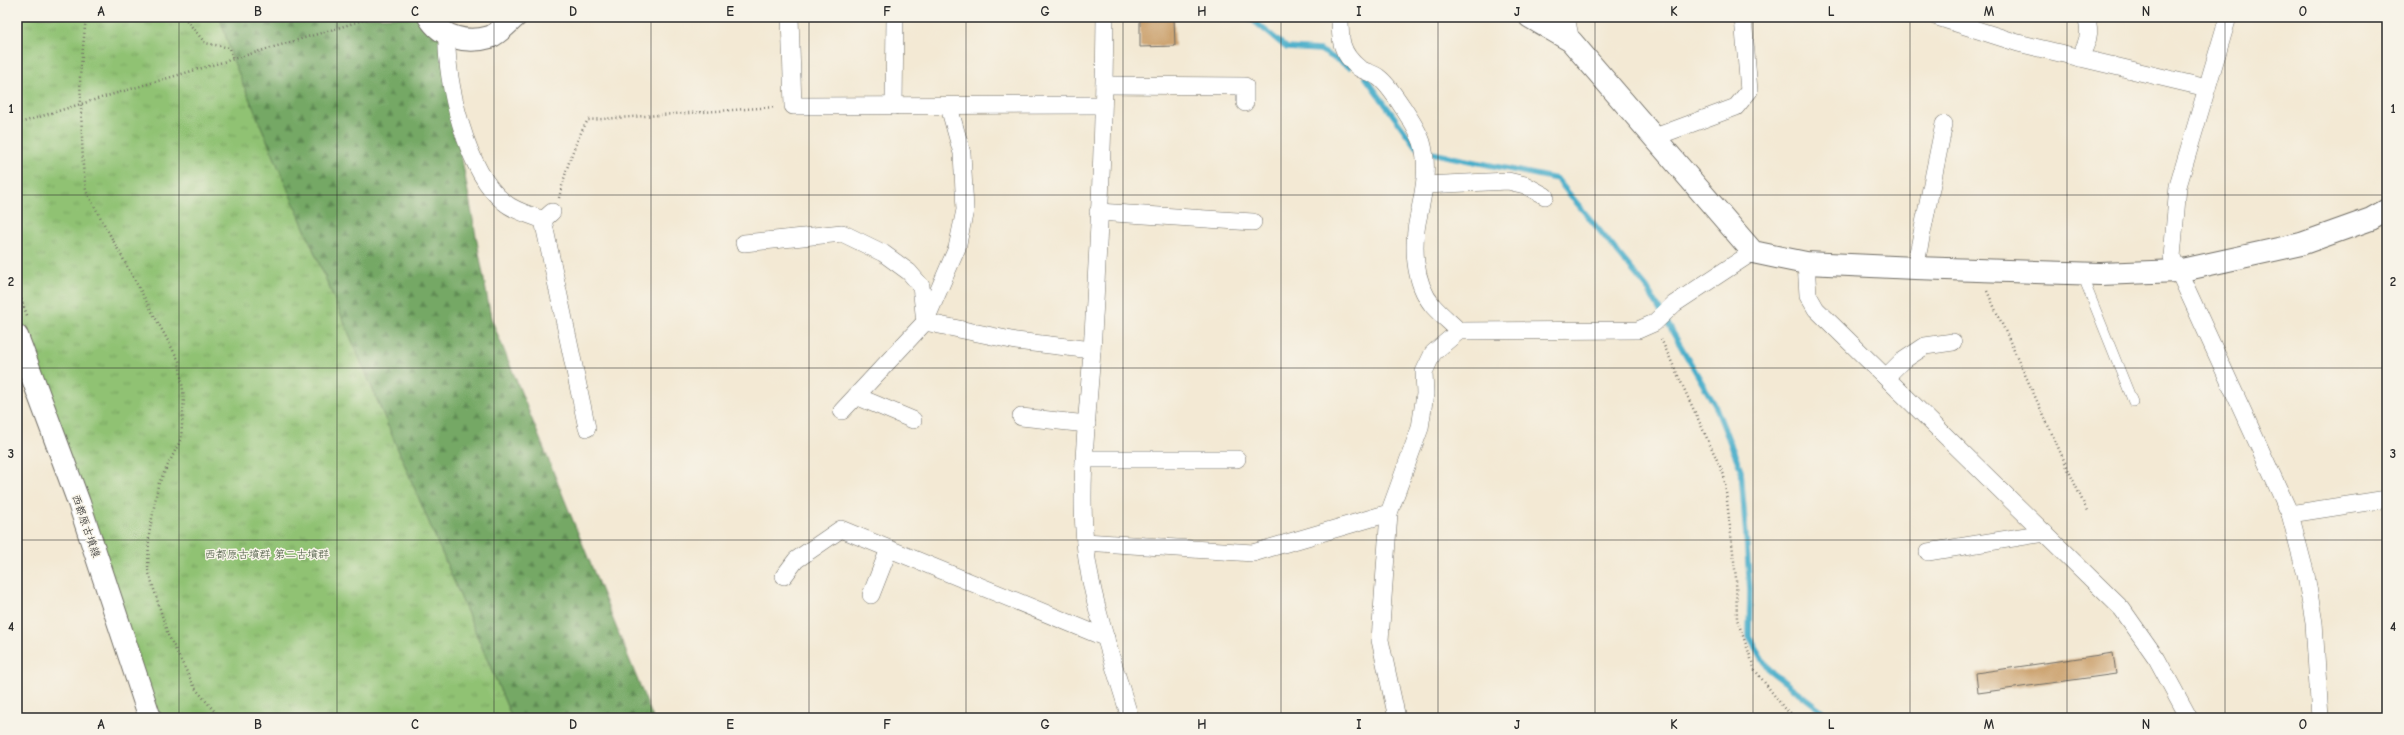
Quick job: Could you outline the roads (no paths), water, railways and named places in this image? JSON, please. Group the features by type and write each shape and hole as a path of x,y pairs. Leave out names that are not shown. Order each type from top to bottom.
{"street":[{"path":"429,17 447,35 462,39 491,36 514,17"},
{"path":"790,17 793,106 948,107 1103,105"},
{"path":"894,106 895,17"},
{"path":"1105,17 1104,85 1092,350 1085,458 1084,542 1106,638 1130,718"},
{"path":"1340,17 1340,42 1349,58 1360,68 1379,77 1390,90 1422,141 1426,165 1425,185 1416,226 1417,277 1432,306 1459,331"},
{"path":"1530,17 1571,41 1753,252 1806,263 1978,271 2082,273 2178,271 2301,244 2371,219 2387,210"},
{"path":"1566,17 1571,41"},
{"path":"1655,137 1736,107 1749,91 1743,17"},
{"path":"1938,17 2018,43 2207,88"},
{"path":"2079,58 2089,42 2089,24 2086,17"},
{"path":"2228,17 2178,186 2172,257 2290,514 2306,575 2314,623 2320,718"},
{"path":"447,35 446,51 451,87 468,145 485,182 505,203 548,216 588,428"},
{"path":"1104,85 1245,86 1245,102"},
{"path":"842,411 925,322 957,248 965,210 962,153 948,107"},
{"path":"1915,268 1944,124"},
{"path":"1425,185 1508,181 1525,185 1545,196"},
{"path":"1098,212 1252,222"},
{"path":"744,244 842,233 883,253 909,272 921,286 925,322"},
{"path":"1396,718 1380,640 1389,513 1420,428 1425,394 1424,372 1433,353 1459,331 1638,330 1753,252"},
{"path":"1806,263 1808,295 1816,309 2122,609 2157,659 2189,718"},
{"path":"925,322 1016,341 1092,350"},
{"name":"西都原古墳線","path":"17,336 79,503 150,718"},
{"path":"1886,377 1900,362 1925,346 1953,342"},
{"path":"856,396 913,420"},
{"path":"1021,417 1087,424"},
{"path":"1085,458 1236,459"},
{"path":"2290,514 2387,499"},
{"path":"1084,542 1254,553 1389,513"},
{"path":"784,576 796,560 841,529 1106,638"},
{"path":"1928,552 2045,533"},
{"path":"871,596 889,549"}],"lane":[{"path":"2082,273 2133,402"}],"waterway":[{"path":"1249,17 1287,48 1320,50 1349,67"},
{"path":"1366,78 1416,147"},
{"path":"1427,152 1557,179 1647,288 1715,405 1741,470 1750,590 1749,637 1769,670 1821,710 1827,718"}],"park label":[{"name":"西都原古墳群 第二古墳群","path":"267,554"}]}
